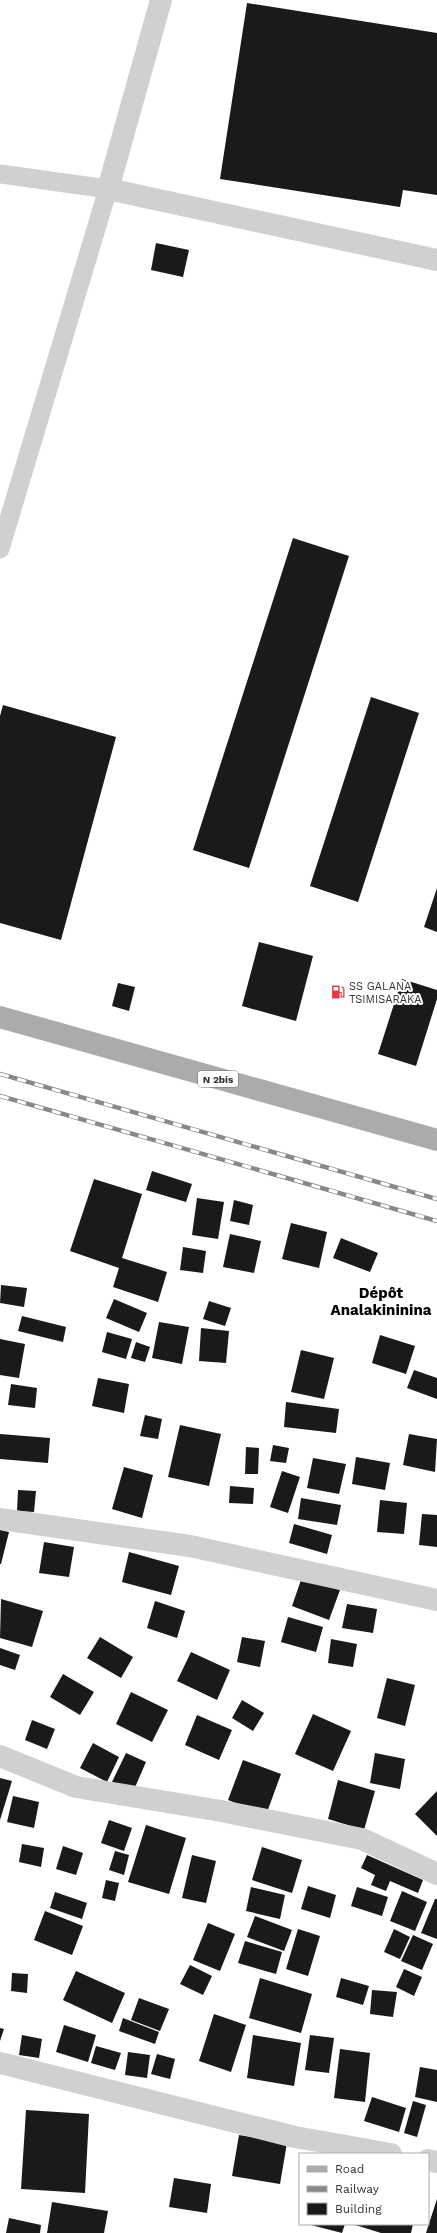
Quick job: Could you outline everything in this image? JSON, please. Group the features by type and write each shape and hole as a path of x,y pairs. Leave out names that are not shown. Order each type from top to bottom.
{"main road":[{"name":"N 2bis","path":"0,1017 437,1140"}],"street":[{"path":"161,0 108,189 437,260"},
{"path":"0,1519 190,1546 437,1600"},
{"path":"0,1756 76,1787 221,1811 362,1839 437,1874"},
{"path":"0,2063 295,2137 385,2153"}],"lane":[{"path":"0,174 108,189 0,549"}],"building":[{"path":"247,3 437,33 437,195 403,190 400,207 220,179"},
{"path":"156,243 189,250 183,277 151,270"},
{"path":"293,538 349,556 249,868 193,850"},
{"path":"371,697 419,713 358,902 310,886"},
{"path":"3,705 116,737 61,940 0,923 0,716"},
{"path":"437,888 437,932 424,927"},
{"path":"259,942 313,956 296,1021 242,1006"},
{"path":"402,979 437,990 437,999 416,1066 378,1054"},
{"path":"118,983 135,987 129,1011 112,1006"},
{"path":"152,1171 192,1184 186,1202 146,1190"},
{"path":"94,1179 142,1194 122,1258 167,1272 158,1302 113,1287 119,1268 70,1251"},
{"path":"197,1198 224,1202 218,1239 192,1235"},
{"path":"234,1200 253,1205 249,1225 230,1221"},
{"path":"291,1223 327,1232 319,1268 282,1259"},
{"path":"230,1234 261,1241 254,1273 223,1267"},
{"path":"341,1238 378,1253 370,1272 333,1258"},
{"path":"183,1247 206,1251 203,1273 180,1270"},
{"path":"1,1285 27,1288 24,1307 0,1303"},
{"path":"114,1299 147,1313 139,1332 106,1318"},
{"path":"209,1301 231,1308 225,1326 203,1319"},
{"path":"22,1316 66,1327 63,1342 18,1331"},
{"path":"159,1322 189,1327 182,1364 152,1358"},
{"path":"201,1328 229,1331 226,1363 199,1361"},
{"path":"107,1332 132,1339 126,1359 102,1352"},
{"path":"380,1335 415,1346 406,1374 372,1363"},
{"path":"0,1339 25,1344 19,1378 0,1375"},
{"path":"136,1342 150,1347 145,1362 131,1358"},
{"path":"301,1350 334,1358 324,1399 291,1392"},
{"path":"414,1370 437,1378 437,1399 407,1388"},
{"path":"98,1378 129,1384 124,1413 92,1406"},
{"path":"11,1384 37,1388 35,1408 8,1405"},
{"path":"286,1402 339,1409 336,1433 284,1427"},
{"path":"145,1415 162,1419 158,1439 140,1436"},
{"path":"180,1425 221,1434 209,1486 168,1477"},
{"path":"0,1434 50,1438 48,1463 0,1459"},
{"path":"409,1434 437,1439 435,1472 403,1465"},
{"path":"273,1445 289,1448 286,1463 270,1461"},
{"path":"246,1447 259,1448 258,1474 245,1474"},
{"path":"356,1457 390,1463 385,1490 352,1484"},
{"path":"313,1458 346,1464 339,1494 307,1488"},
{"path":"124,1467 153,1475 142,1518 112,1509"},
{"path":"282,1471 300,1477 288,1513 270,1507"},
{"path":"230,1486 254,1488 253,1504 229,1503"},
{"path":"18,1490 36,1491 34,1512 17,1511"},
{"path":"301,1498 341,1505 337,1525 298,1519"},
{"path":"380,1500 407,1503 404,1534 377,1532"},
{"path":"422,1514 437,1515 437,1547 419,1545"},
{"path":"294,1524 332,1535 327,1554 289,1543"},
{"path":"0,1530 9,1532 1,1564 0,1564"},
{"path":"44,1542 74,1547 69,1577 39,1573"},
{"path":"129,1552 179,1566 171,1595 122,1582"},
{"path":"302,1577 340,1590 329,1620 292,1606"},
{"path":"1,1599 43,1611 32,1647 0,1638"},
{"path":"155,1601 185,1611 177,1638 147,1628"},
{"path":"347,1604 377,1609 373,1633 342,1628"},
{"path":"288,1617 323,1627 316,1652 281,1642"},
{"path":"100,1637 133,1657 121,1678 87,1658"},
{"path":"242,1637 265,1641 260,1667 237,1662"},
{"path":"331,1639 357,1644 353,1667 328,1663"},
{"path":"0,1648 20,1655 15,1670 0,1665"},
{"path":"191,1652 230,1670 217,1700 177,1681"},
{"path":"63,1674 94,1692 80,1715 50,1697"},
{"path":"387,1678 415,1685 405,1726 377,1718"},
{"path":"131,1692 168,1710 152,1742 116,1724"},
{"path":"242,1700 264,1713 253,1731 232,1718"},
{"path":"313,1714 351,1731 333,1771 295,1754"},
{"path":"197,1715 232,1730 219,1760 185,1745"},
{"path":"32,1720 55,1729 47,1749 25,1740"},
{"path":"93,1743 119,1757 107,1782 80,1768"},
{"path":"126,1753 146,1762 133,1792 112,1782"},
{"path":"375,1753 405,1759 400,1789 370,1783"},
{"path":"243,1760 281,1774 266,1815 228,1800"},
{"path":"0,1778 12,1781 0,1820"},
{"path":"338,1780 375,1791 364,1830 328,1819"},
{"path":"437,1791 437,1836 415,1814"},
{"path":"13,1796 39,1802 34,1828 7,1822"},
{"path":"109,1820 132,1828 124,1851 101,1843"},
{"path":"146,1825 186,1838 169,1894 128,1882"},
{"path":"22,1844 44,1848 41,1867 19,1862"},
{"path":"63,1846 83,1853 76,1875 56,1869"},
{"path":"262,1847 302,1860 292,1893 252,1880"},
{"path":"115,1851 129,1855 124,1875 109,1870"},
{"path":"192,1855 216,1861 206,1903 182,1898"},
{"path":"367,1855 423,1880 418,1893 390,1881 386,1891 371,1885 375,1875 361,1868"},
{"path":"106,1880 119,1883 115,1901 102,1898"},
{"path":"308,1886 336,1895 330,1918 301,1909"},
{"path":"251,1887 285,1895 280,1919 246,1911"},
{"path":"357,1887 388,1897 382,1916 351,1906"},
{"path":"402,1891 427,1902 415,1931 390,1921"},
{"path":"55,1892 87,1903 82,1919 50,1908"},
{"path":"435,1899 437,1899 437,1939 421,1933"},
{"path":"45,1911 83,1926 72,1955 34,1940"},
{"path":"255,1916 292,1930 284,1951 247,1937"},
{"path":"208,1923 235,1934 220,1971 193,1960"},
{"path":"298,1929 320,1936 308,1976 286,1969"},
{"path":"394,1929 410,1937 400,1959 384,1952"},
{"path":"413,1935 433,1944 422,1970 401,1961"},
{"path":"245,1941 282,1952 276,1974 238,1963"},
{"path":"190,1965 212,1976 203,1995 180,1984"},
{"path":"404,1969 422,1977 414,1996 396,1987"},
{"path":"76,1971 125,1993 112,2023 63,2000"},
{"path":"12,1973 28,1974 27,1993 11,1991"},
{"path":"260,1978 312,1994 301,2033 249,2018"},
{"path":"341,1978 369,1986 363,2005 336,1997"},
{"path":"372,1990 397,1992 393,2017 370,2014"},
{"path":"139,1998 169,2009 160,2031 131,2020"},
{"path":"214,2014 246,2025 231,2072 199,2061"},
{"path":"123,2018 159,2032 155,2044 119,2031"},
{"path":"64,2025 96,2035 88,2062 56,2052"},
{"path":"0,2028 4,2029 0,2041"},
{"path":"22,2035 42,2039 39,2058 19,2055"},
{"path":"253,2035 301,2043 294,2086 247,2078"},
{"path":"310,2035 334,2038 329,2073 305,2070"},
{"path":"96,2046 121,2053 115,2070 91,2063"},
{"path":"340,2049 370,2053 365,2102 334,2098"},
{"path":"128,2052 150,2055 147,2078 125,2075"},
{"path":"157,2054 175,2059 170,2079 151,2074"},
{"path":"420,2067 437,2070 437,2102 415,2097"},
{"path":"372,2097 406,2108 399,2132 364,2121"},
{"path":"413,2101 426,2105 417,2137 404,2133"},
{"path":"26,2110 89,2114 85,2193 21,2189"},
{"path":"239,2135 287,2143 280,2184 232,2176"},
{"path":"174,2178 211,2184 207,2213 169,2207"},
{"path":"437,2199 437,2233 426,2233"},
{"path":"52,2202 108,2211 104,2233 47,2233"},
{"path":"9,2218 41,2225 40,2233 6,2233"},
{"path":"311,2225 345,2225 342,2233"},
{"path":"355,2225 413,2225 411,2233 381,2233"}],"railway":[{"path":"0,1074 437,1199"},
{"path":"0,1096 437,1221"}],"place":[{"name":"SS GALANA TSIMISARAKA","path":"338,992"}],"district":[{"name":"Dépôt Analakininina","path":"381,1302"}]}
